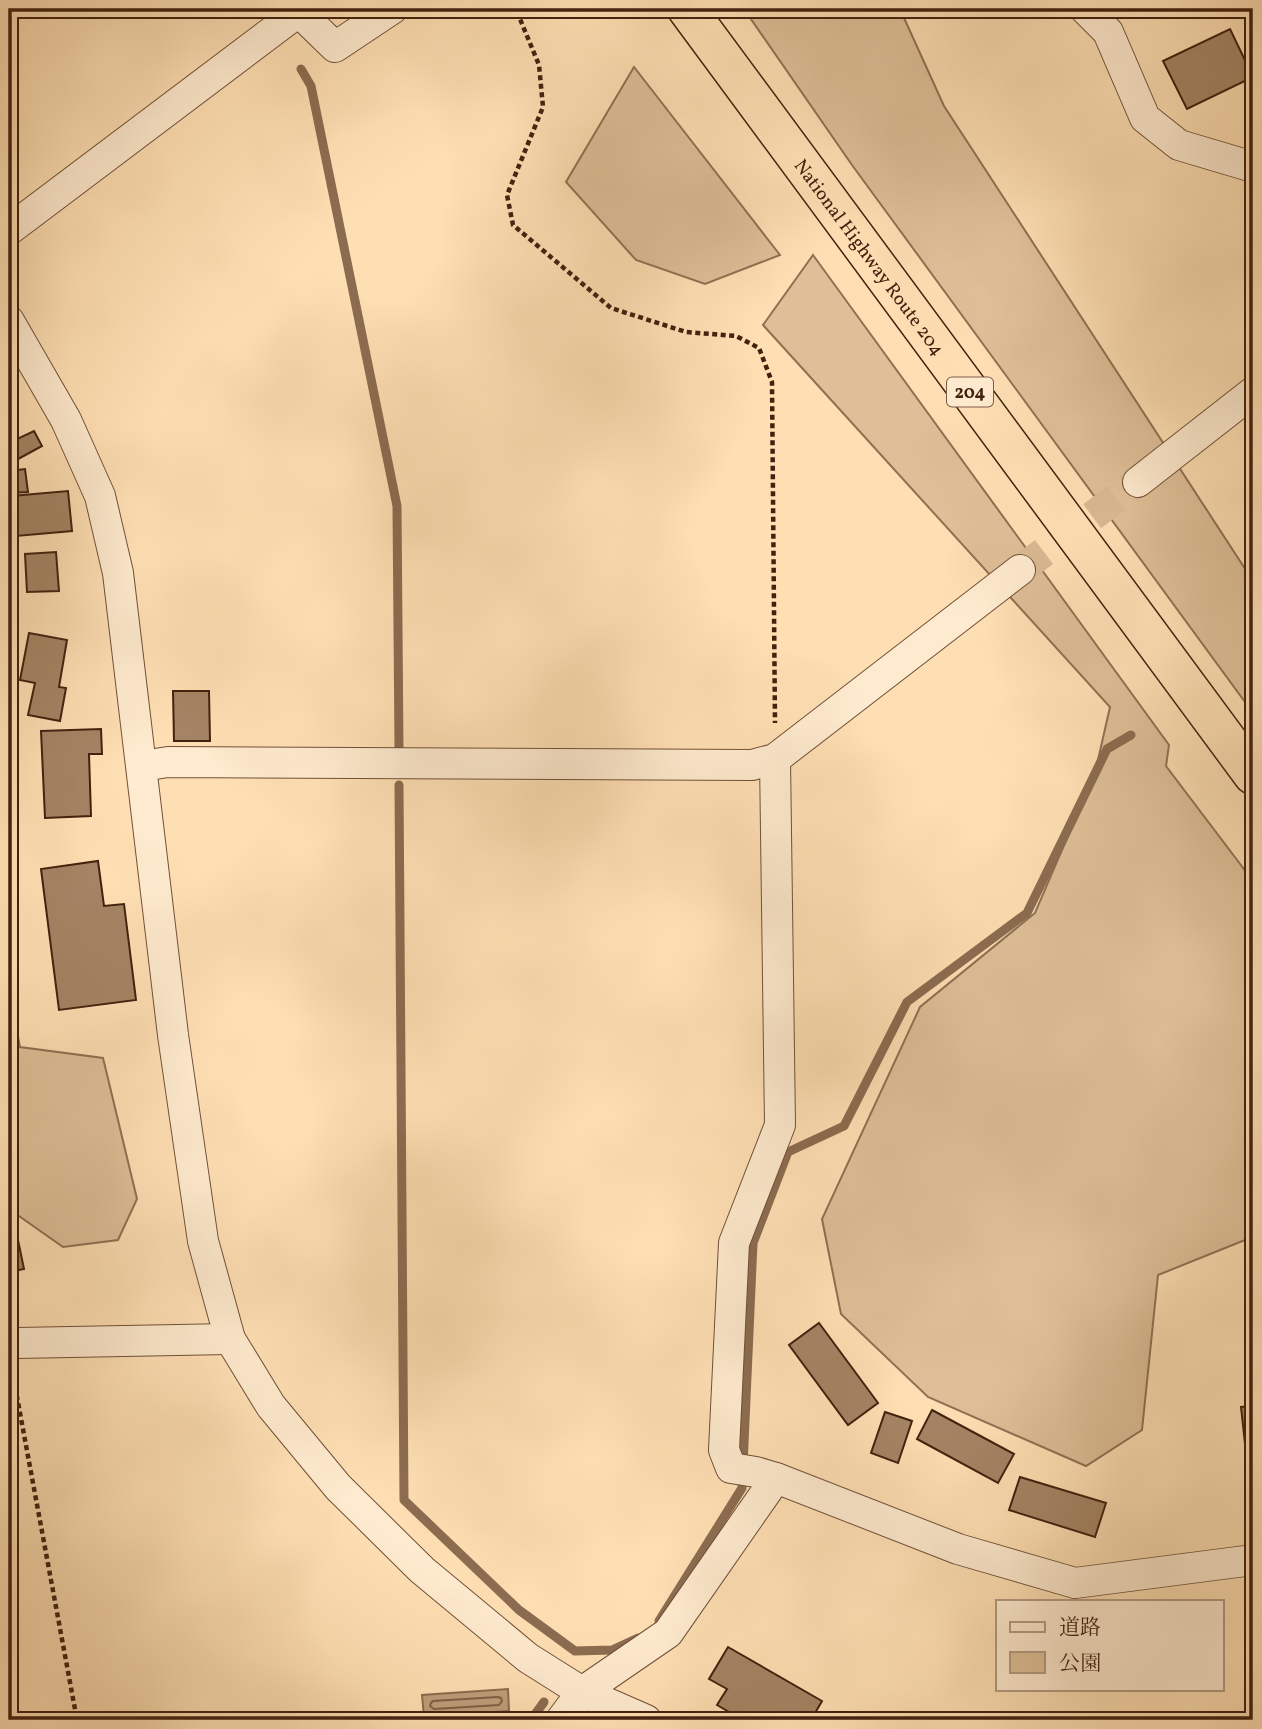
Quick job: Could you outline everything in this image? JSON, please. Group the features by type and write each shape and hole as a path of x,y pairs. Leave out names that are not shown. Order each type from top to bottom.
{"highway":[{"name":"National Highway Route 204","path":"687,9 1253,775"}],"street":[{"path":"9,230 300,10 335,47 392,9"},
{"path":"1085,9 1108,32 1145,118 1179,145 1253,167"},
{"path":"9,321 66,420 100,496 118,573 173,1035 203,1241 230,1339 271,1406 338,1487 422,1570 528,1658 582,1692 646,1720"},
{"path":"1138,482 1253,392"},
{"path":"142,766 168,762 752,765 775,759 1020,570"},
{"path":"775,759 780,1125 734,1243 724,1450 754,1473 958,1549 1075,1583 1253,1560"},
{"path":"9,1352 230,1339"},
{"path":"561,1720 582,1692 668,1633 754,1473"}],"path":[{"path":"507,9 520,19 539,65 543,107 507,195 513,225 611,308 686,332 736,336 759,348 772,382 775,759"},
{"path":"9,1352 77,1720"}],"green space":[{"path":"744,9 900,9 944,106 1253,581 1253,713 852,165"},
{"path":"634,67 780,255 705,284 636,260 566,182"},
{"path":"813,255 1169,745 1166,766 1253,881 1253,1242 1250,1238 1158,1275 1142,1430 1086,1466 928,1397 841,1314 822,1219 920,1007 1035,913 1095,773 1110,707 763,325"},
{"path":"9,992 20,1047 103,1058 137,1199 118,1240 63,1247 9,1209"}],"water":[{"path":"508,1689 509,1711 424,1717 422,1695"}],"building":[{"path":"1230,29 1253,77 1187,109 1163,61"},
{"path":"34,431 42,446 9,464 9,437 11,442"},
{"path":"25,469 28,492 9,493 9,471"},
{"path":"68,491 72,531 16,536 12,496"},
{"path":"56,552 59,591 27,592 25,554"},
{"path":"29,633 67,640 59,687 66,688 60,721 28,715 35,683 20,680"},
{"path":"173,691 209,691 210,741 174,741"},
{"path":"101,729 102,754 89,754 91,816 45,818 41,731"},
{"path":"98,861 104,906 124,904 136,1000 59,1010 41,869"},
{"path":"18,1240 24,1269 9,1272 9,1242"},
{"path":"819,1323 878,1403 848,1425 789,1345"},
{"path":"1253,1406 1253,1452 1246,1453 1241,1407"},
{"path":"932,1410 1014,1454 998,1483 917,1439"},
{"path":"885,1412 912,1421 898,1463 871,1453"},
{"path":"1020,1477 1106,1503 1095,1537 1009,1510"},
{"path":"728,1647 822,1701 811,1720 743,1720 717,1705 727,1689 709,1679"}],"waterway":[{"path":"301,69 311,86 397,506 399,749"},
{"path":"659,1621 742,1488 753,1243 788,1152 844,1126 907,1002 1027,913 1107,749 1131,735"},
{"path":"399,785 404,1500 519,1610 575,1651 612,1650 638,1638"},
{"path":"531,1720 544,1702"}],"tunnel":[{"path":"1020,570 1138,482"}]}
